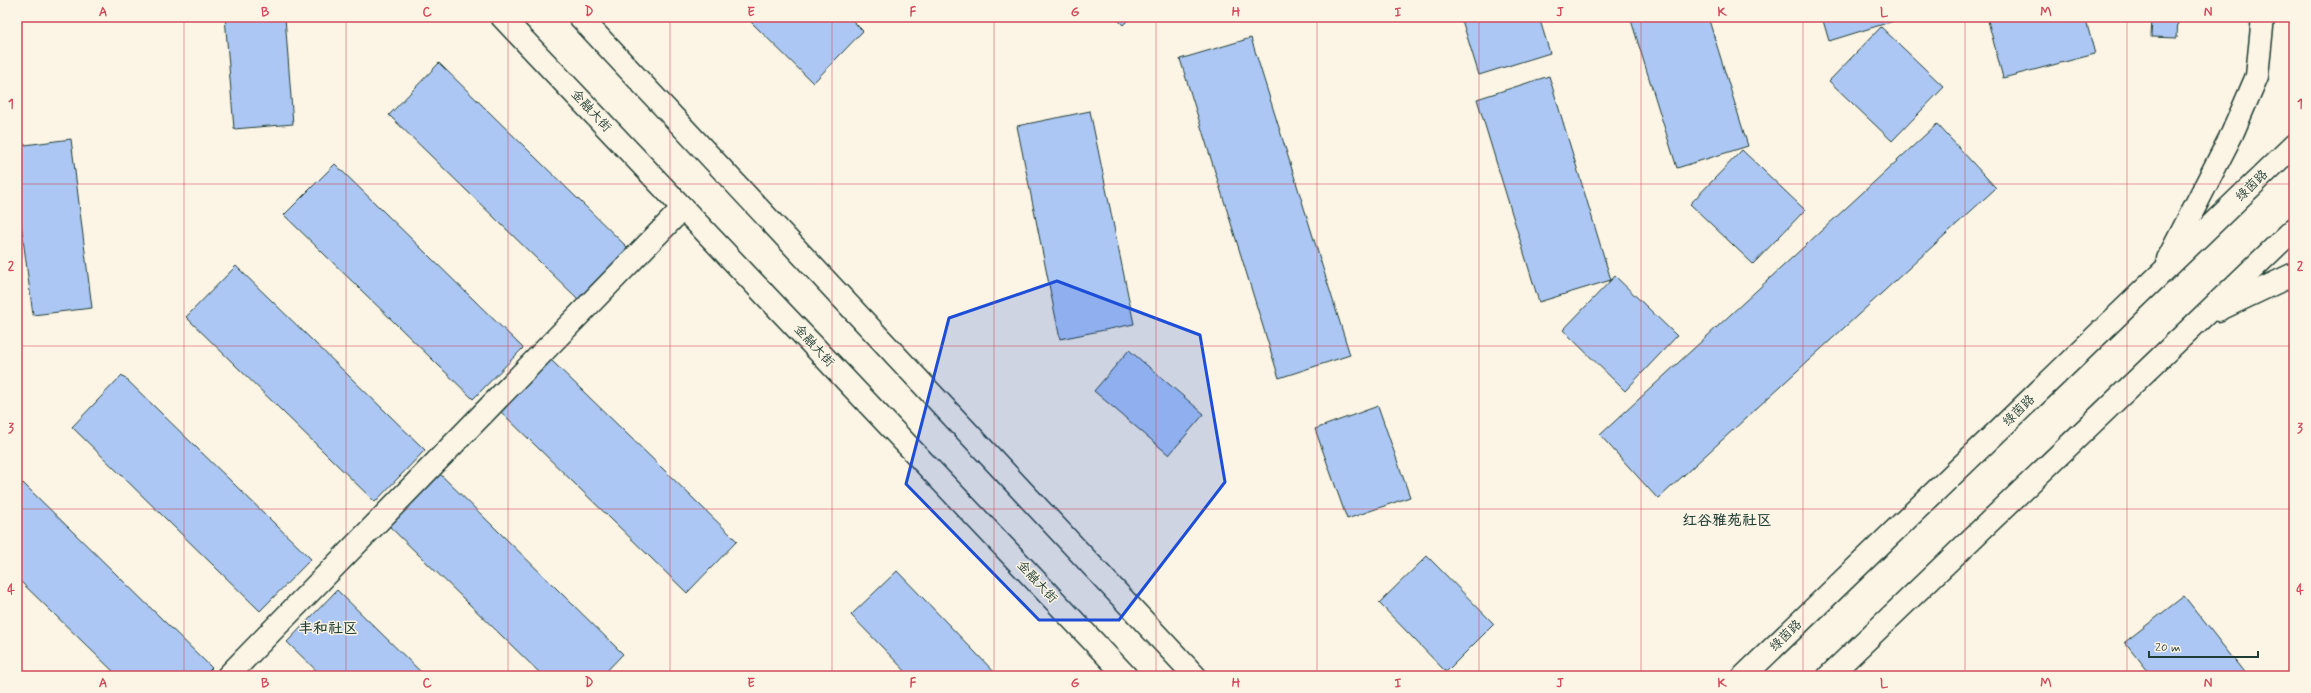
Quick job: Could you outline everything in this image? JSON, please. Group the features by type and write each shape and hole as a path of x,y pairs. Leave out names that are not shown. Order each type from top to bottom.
{"street":[{"name":"金融大街","path":"502,17 1126,676"},
{"path":"580,17 1195,676"},
{"path":"2160,275 2232,134 2257,76 2263,17"},
{"name":"绿茵路","path":"1744,676 2294,145"},
{"path":"228,676 683,208"},
{"path":"1829,676 2294,229"},
{"path":"2201,319 2294,274"}],"highlighted area":[{"path":"1057,281 1200,335 1225,482 1119,620 1039,620 906,484 949,318"}],"building":[{"path":"225,17 285,17 293,124 234,129"},
{"path":"746,17 849,17 863,31 813,83"},
{"path":"1115,17 1131,17 1123,25"},
{"path":"1461,17 1539,17 1550,53 1479,75"},
{"path":"1630,17 1708,17 1748,146 1677,168"},
{"path":"1822,17 1900,17 1900,19 1829,41"},
{"path":"1987,17 2085,17 2095,54 2003,78"},
{"path":"2152,17 2178,17 2177,38 2151,37"},
{"path":"1881,27 1944,87 1892,141 1829,81"},
{"path":"1251,38 1350,355 1279,378 1180,59"},
{"path":"439,63 628,248 578,299 389,115"},
{"path":"1549,76 1611,280 1539,302 1477,99"},
{"path":"1090,111 1134,324 1060,339 1017,126"},
{"path":"1937,124 1996,188 1658,499 1600,435"},
{"path":"71,139 92,308 33,315 17,193 17,146"},
{"path":"1742,150 1805,210 1753,264 1690,204"},
{"path":"335,164 523,348 473,399 284,215"},
{"path":"236,266 425,450 375,502 186,317"},
{"path":"1615,276 1677,336 1625,391 1563,330"},
{"path":"1129,350 1204,414 1169,455 1094,391"},
{"path":"548,357 737,541 687,593 498,409"},
{"path":"122,375 311,559 260,611 72,427"},
{"path":"1378,406 1410,497 1347,519 1315,429"},
{"path":"435,469 623,654 602,676 543,676 384,521"},
{"path":"23,483 212,668 204,676 118,676 17,578 17,490"},
{"path":"1427,556 1494,624 1446,672 1379,603"},
{"path":"897,571 998,676 910,676 851,615"},
{"path":"337,590 425,676 322,676 287,642"},
{"path":"2184,596 2247,676 2152,676 2125,642"}],"district":[{"name":"红谷雅苑社区","path":"1727,521"},
{"name":"丰和社区","path":"328,629"}]}
